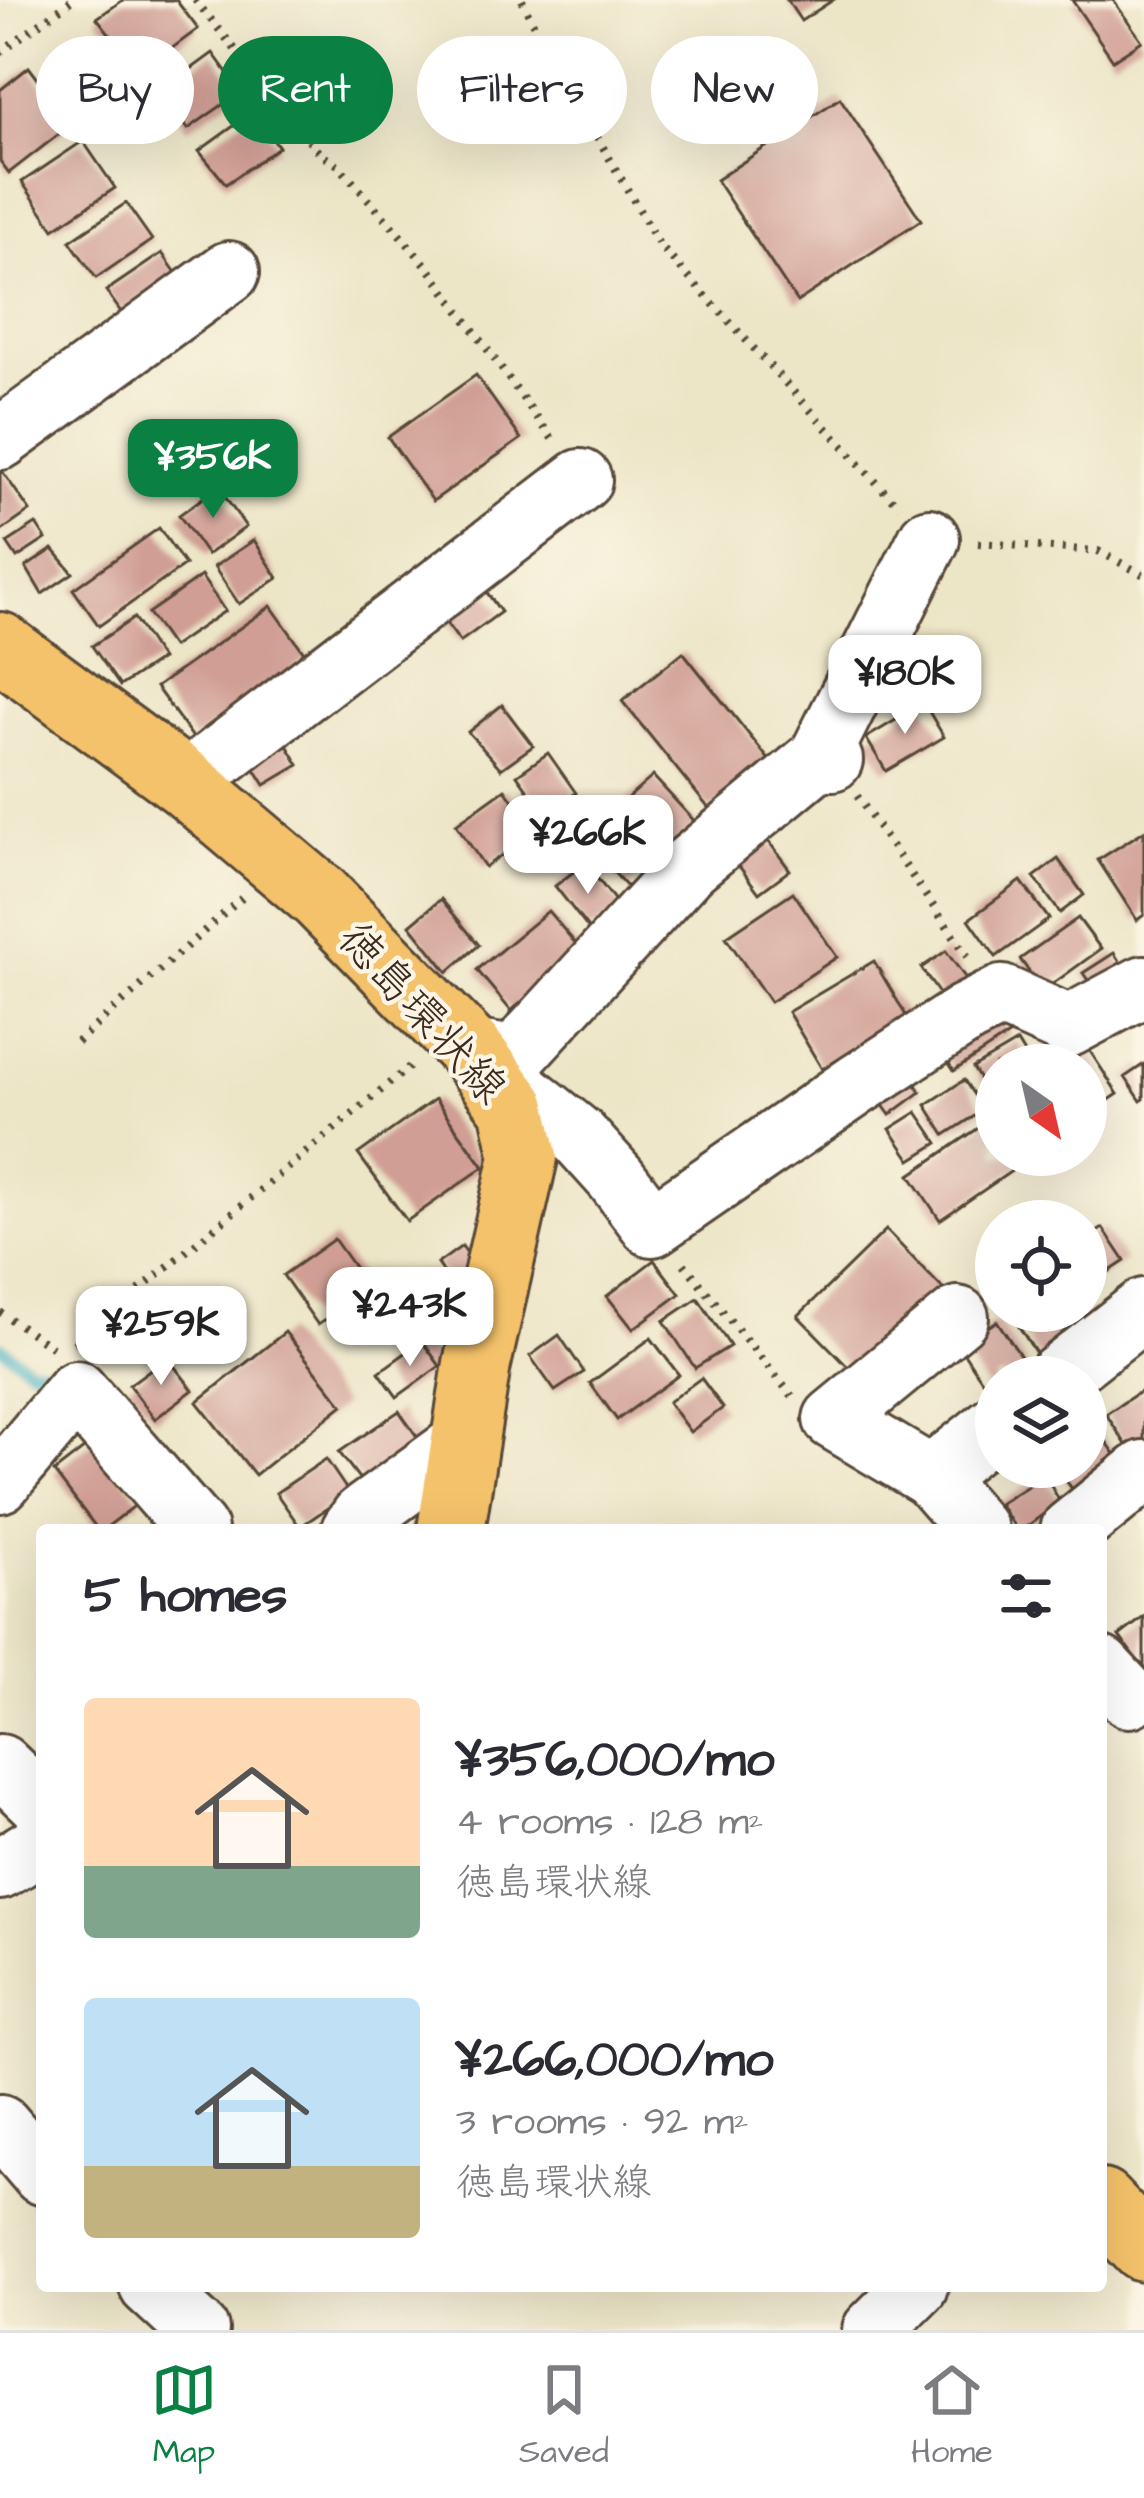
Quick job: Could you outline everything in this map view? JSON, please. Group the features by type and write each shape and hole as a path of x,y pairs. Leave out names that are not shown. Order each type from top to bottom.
{"main road":[{"name":"徳島環状線","path":"0,646 185,783 320,897 461,1041 513,1107 524,1157 485,1329 452,1524"},
{"path":"1107,2209 1144,2248"}],"street":[{"path":"0,439 229,272"},
{"path":"185,783 581,480"},
{"path":"461,1041 514,1057 689,866 826,759 929,539"},
{"path":"461,1041 578,1137 652,1226 997,993 1069,1027 1144,986"},
{"path":"1084,1356 1144,1309"},
{"path":"958,1317 834,1419 931,1477 971,1524"},
{"path":"0,1482 76,1391 192,1524"},
{"path":"356,1524 465,1441"},
{"path":"931,1477 975,1442"},
{"path":"1079,1524 1144,1472"},
{"path":"0,1765 36,1799"},
{"path":"0,1869 36,1847"},
{"path":"0,2126 36,2167"},
{"path":"157,2292 198,2330"},
{"path":"873,2330 910,2292"}],"path":[{"path":"0,52 72,0"},
{"path":"194,0 320,154 338,165 427,266 581,480"},
{"path":"522,0 660,246 929,539 1098,551 1144,575"},
{"path":"826,759 997,993"},
{"path":"77,1042 280,864"},
{"path":"0,1312 62,1355 461,1041"},
{"path":"652,1226 791,1396 834,1419"}],"building":[{"path":"123,0 176,0 198,29 189,36 111,36 97,18"},
{"path":"787,0 833,0 801,21"},
{"path":"1072,0 1113,0 1142,41 1113,60"},
{"path":"213,53 218,60 218,108 194,125 194,67"},
{"path":"29,67 36,76 36,144 46,144 9,173 0,161 0,90"},
{"path":"840,98 921,220 797,302 716,180 770,144 818,144 818,113"},
{"path":"218,137 218,144 279,147 226,184 199,151"},
{"path":"85,144 115,188 54,229 22,182"},
{"path":"126,203 152,240 96,278 70,241"},
{"path":"162,253 177,274 121,312 106,291"},
{"path":"476,375 521,439 433,501 388,437"},
{"path":"0,468 30,511 0,532"},
{"path":"218,487 246,527 207,555 179,515"},
{"path":"36,524 46,539 17,558 7,543"},
{"path":"159,528 185,565 99,626 73,589"},
{"path":"254,540 278,578 239,604 214,567"},
{"path":"53,549 73,573 42,594 26,567"},
{"path":"201,576 225,611 172,647 148,613"},
{"path":"483,587 501,612 460,642 441,616"},
{"path":"271,606 308,658 194,739 156,687"},
{"path":"134,618 161,659 120,686 92,646"},
{"path":"683,652 770,761 710,810 622,701"},
{"path":"924,703 944,737 886,771 866,738"},
{"path":"502,705 533,746 501,769 468,732"},
{"path":"282,737 299,765 265,785 248,758"},
{"path":"548,753 576,793 545,814 517,775"},
{"path":"653,776 697,824 627,887 583,838"},
{"path":"505,789 535,832 485,867 456,824"},
{"path":"761,831 790,870 759,893 730,854"},
{"path":"1144,831 1144,915 1137,920 1098,860"},
{"path":"1058,859 1084,895 1060,913 1034,877"},
{"path":"585,863 620,907 590,931 555,886"},
{"path":"1021,881 1049,919 996,957 969,919"},
{"path":"793,892 837,957 770,1002 726,937"},
{"path":"441,899 479,945 448,972 410,925"},
{"path":"548,911 583,952 511,1011 477,970"},
{"path":"1078,918 1101,949 1043,991 1020,959"},
{"path":"946,951 974,990 949,1008 921,968"},
{"path":"1114,953 1127,973 1097,993 1083,973"},
{"path":"874,961 908,1019 822,1069 788,1012"},
{"path":"998,1015 1010,1034 995,1044 975,1044 975,1057 954,1071 941,1051"},
{"path":"1144,1064 1144,1099 1141,1101 1125,1077"},
{"path":"906,1071 921,1092 890,1115 875,1094"},
{"path":"1107,1077 1118,1094 1107,1101"},
{"path":"964,1080 975,1096 975,1116 945,1135 926,1105"},
{"path":"435,1099 484,1167 407,1221 358,1154"},
{"path":"917,1112 938,1143 911,1160 890,1129"},
{"path":"975,1130 975,1176 1004,1176 940,1220 910,1175"},
{"path":"886,1230 943,1289 855,1374 798,1316"},
{"path":"1107,1234 1125,1261 1107,1273"},
{"path":"334,1239 369,1288 318,1325 283,1275"},
{"path":"462,1246 474,1263 450,1282 437,1264"},
{"path":"654,1260 680,1294 633,1329 607,1296"},
{"path":"698,1298 730,1346 695,1368 664,1321"},
{"path":"285,1332 343,1405 255,1475 197,1402"},
{"path":"980,1332 1004,1332 1021,1356 975,1356 975,1370 959,1346"},
{"path":"1022,1332 1079,1332 1042,1356"},
{"path":"559,1335 584,1372 555,1391 530,1356"},
{"path":"651,1338 679,1375 617,1420 590,1383"},
{"path":"422,1341 440,1366 397,1397 379,1372"},
{"path":"167,1357 193,1390 155,1419 129,1385"},
{"path":"701,1378 723,1408 690,1432 668,1402"},
{"path":"1144,1389 1144,1439 1129,1449 1107,1413"},
{"path":"399,1411 420,1441 361,1481 339,1452"},
{"path":"94,1441 141,1501 111,1524 93,1524 54,1472"},
{"path":"1107,1443 1123,1465 1107,1476"},
{"path":"326,1459 349,1493 298,1524 276,1493"},
{"path":"1024,1488 1052,1488 1060,1502 1030,1524 1013,1524 999,1504"},
{"path":"1144,1617 1144,1670 1119,1636"}],"waterway":[{"path":"0,1346 29,1368 69,1372"}]}
